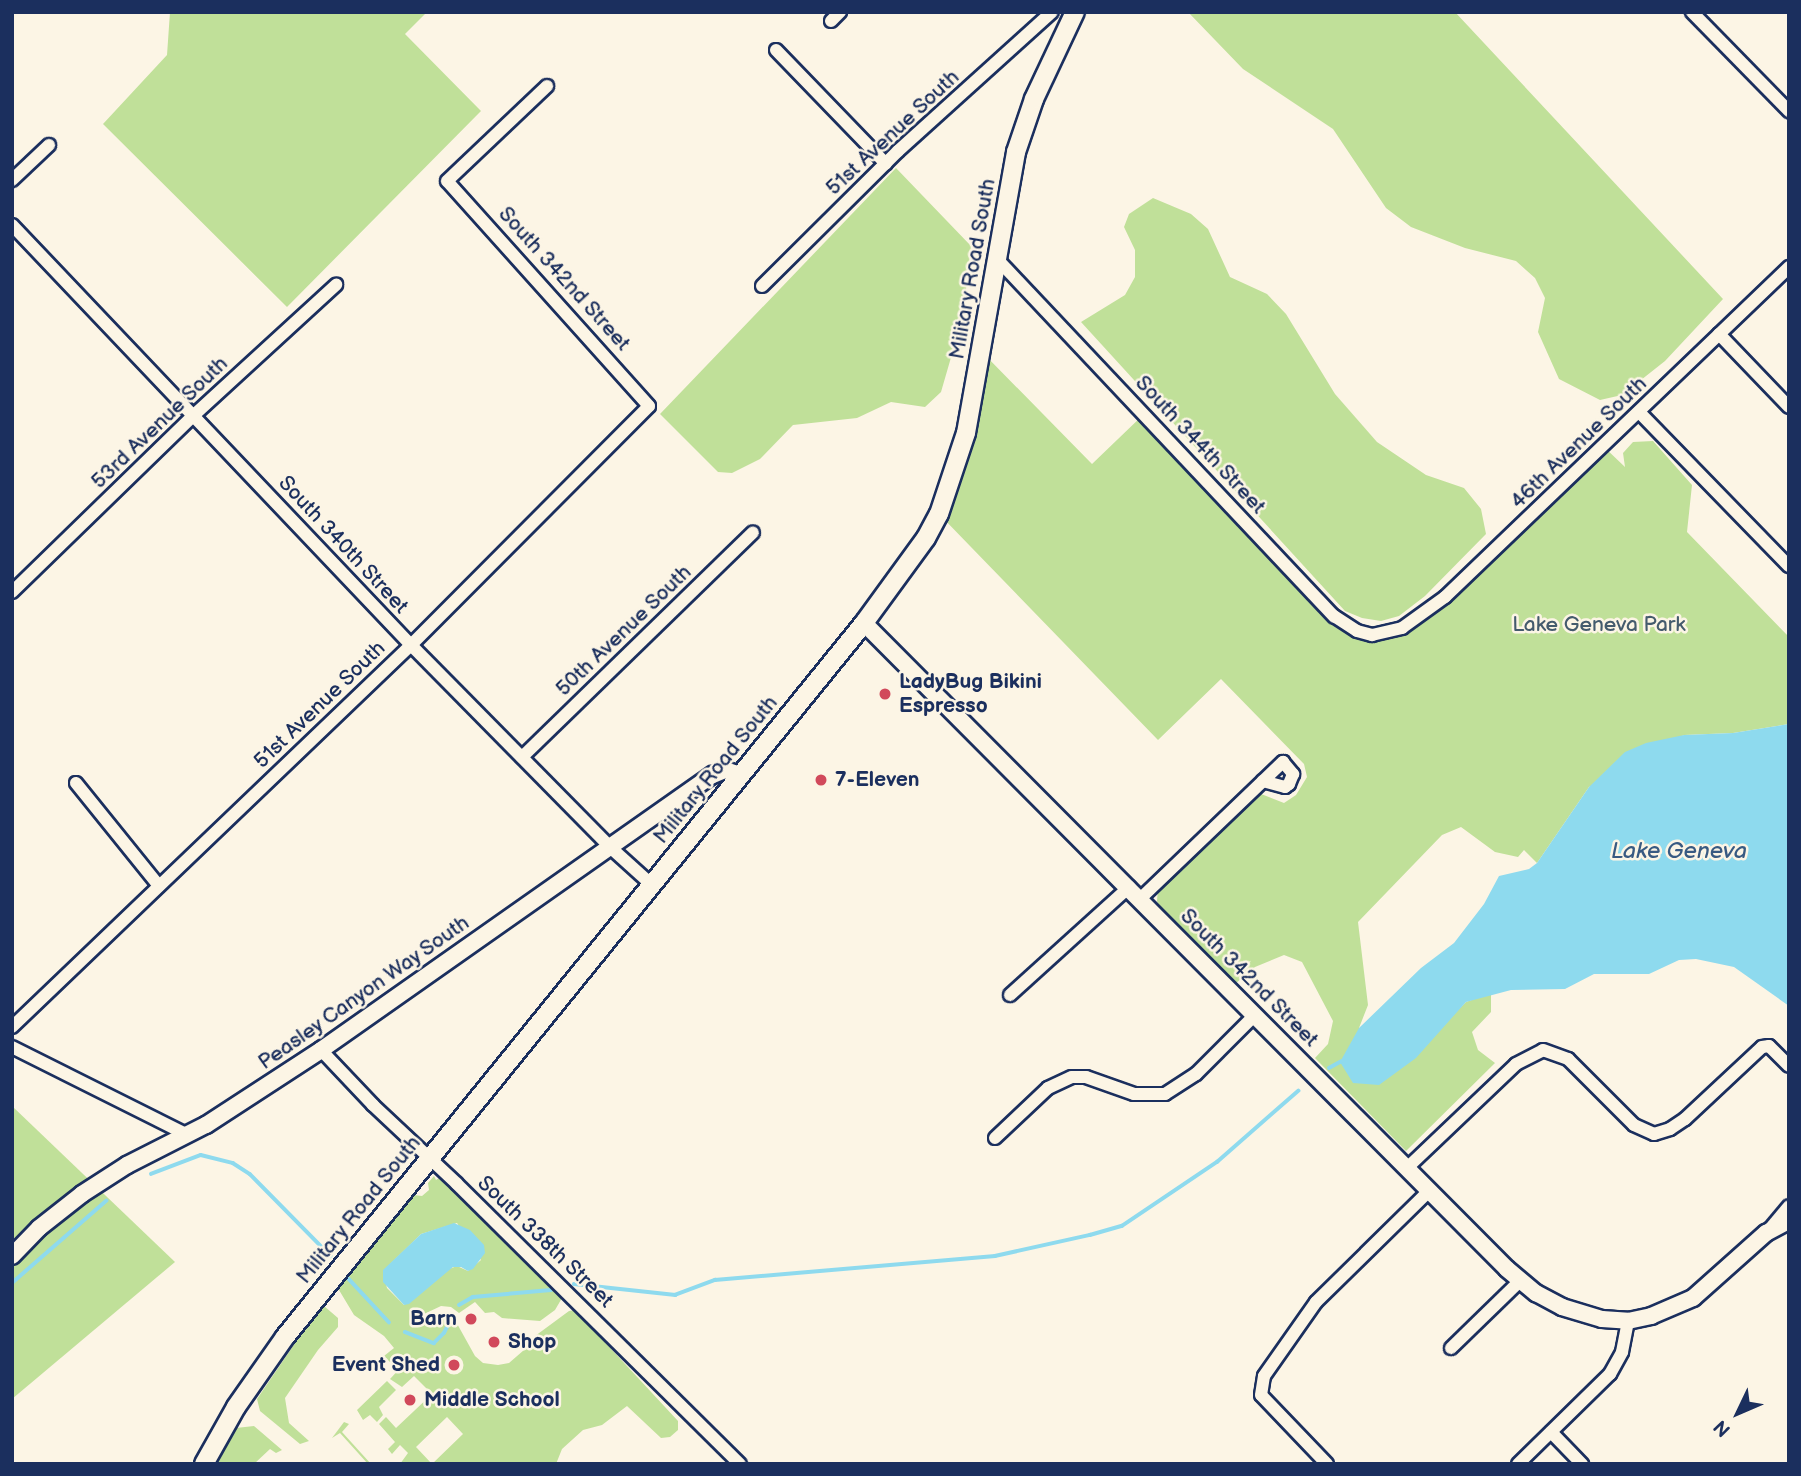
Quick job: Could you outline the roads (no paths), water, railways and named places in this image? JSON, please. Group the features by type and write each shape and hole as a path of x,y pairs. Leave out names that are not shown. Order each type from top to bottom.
{"main road":[{"name":"Military Road South","path":"204,1464 236,1408 285,1337 864,623 918,550 939,514 966,433 1016,152 1034,99 1073,13"}],"street":[{"name":"51st Avenue South","path":"762,286 886,164 1052,12"},
{"path":"1692,12 1789,111"},
{"path":"776,50 886,164"},
{"name":"South 342nd Street","path":"547,86 447,181 649,405"},
{"path":"12,180 48,145"},
{"name":"South 340th Street","path":"12,225 411,645 610,847 652,885"},
{"name":"South 344th Street","path":"998,260 1334,616 1357,631 1372,635 1386,634"},
{"name":"46th Avenue South","path":"1386,634 1416,621 1445,597 1789,267"},
{"name":"53rd Avenue South","path":"12,592 194,415 336,285"},
{"path":"1719,334 1789,407"},
{"name":"51st Avenue South","path":"12,1027 411,645 649,405"},
{"path":"1639,412 1789,566"},
{"name":"50th Avenue South","path":"522,757 753,532"},
{"name":"South 342nd Street","path":"864,623 1520,1281 1544,1298 1572,1311 1602,1319 1628,1321"},
{"name":"Peasley Canyon Way South","path":"12,1256 39,1228 102,1181 188,1135 321,1050 719,771 725,770 740,775"},
{"path":"1010,995 1263,781"},
{"path":"76,783 159,886"},
{"path":"995,1139 1059,1080 1086,1077 1134,1094 1165,1094 1181,1085 1255,1015"},
{"path":"12,1046 188,1135"},
{"path":"1408,1167 1516,1064 1543,1050 1568,1059 1634,1125 1654,1134 1670,1129 1693,1113 1762,1047 1769,1046 1789,1066"},
{"name":"South 338th Street","path":"321,1050 373,1105 431,1158 740,1464"},
{"path":"1327,1464 1261,1395 1263,1379 1316,1302 1430,1190"},
{"path":"1518,1464 1614,1370 1622,1352 1628,1321 1660,1314 1688,1301 1766,1233 1789,1206"},
{"path":"1766,1233 1789,1221"},
{"path":"1451,1348 1520,1281"},
{"path":"1551,1432 1582,1464"}],"water":[{"name":"Lake Geneva","path":"1789,724 1789,1006 1734,967 1696,959 1679,960 1649,974 1594,974 1565,989 1511,990 1466,1002 1416,1058 1379,1085 1353,1083 1340,1062 1359,1028 1421,968 1454,943 1484,904 1499,876 1529,869 1537,863 1589,787 1625,752 1646,743 1684,735 1733,733"},
{"path":"454,1223 470,1230 484,1245 485,1253 473,1269 468,1271 453,1267 409,1304 404,1305 383,1282 383,1270 421,1234"}],"waterway":[{"path":"1329,1068 1340,1062"},
{"path":"574,1284 675,1295 715,1280 995,1256 1090,1235 1122,1226 1217,1162 1298,1091"},
{"path":"151,1174 201,1155 233,1163 250,1174 331,1256"},
{"path":"12,1283 106,1201"},
{"path":"349,1279 389,1322"},
{"path":"459,1305 473,1297 551,1290"},
{"path":"405,1332 434,1343 444,1333 452,1317"}],"place":[{"name":"LadyBug Bikini Espresso","path":"885,694"},
{"name":"7-Eleven","path":"821,780"},
{"name":"Barn","path":"471,1319"},
{"name":"Shop","path":"494,1342"},
{"name":"Event Shed","path":"454,1365"},
{"name":"Middle School","path":"410,1400"}],"park label":[{"name":"Lake Geneva Park","path":"1599,625"}]}
